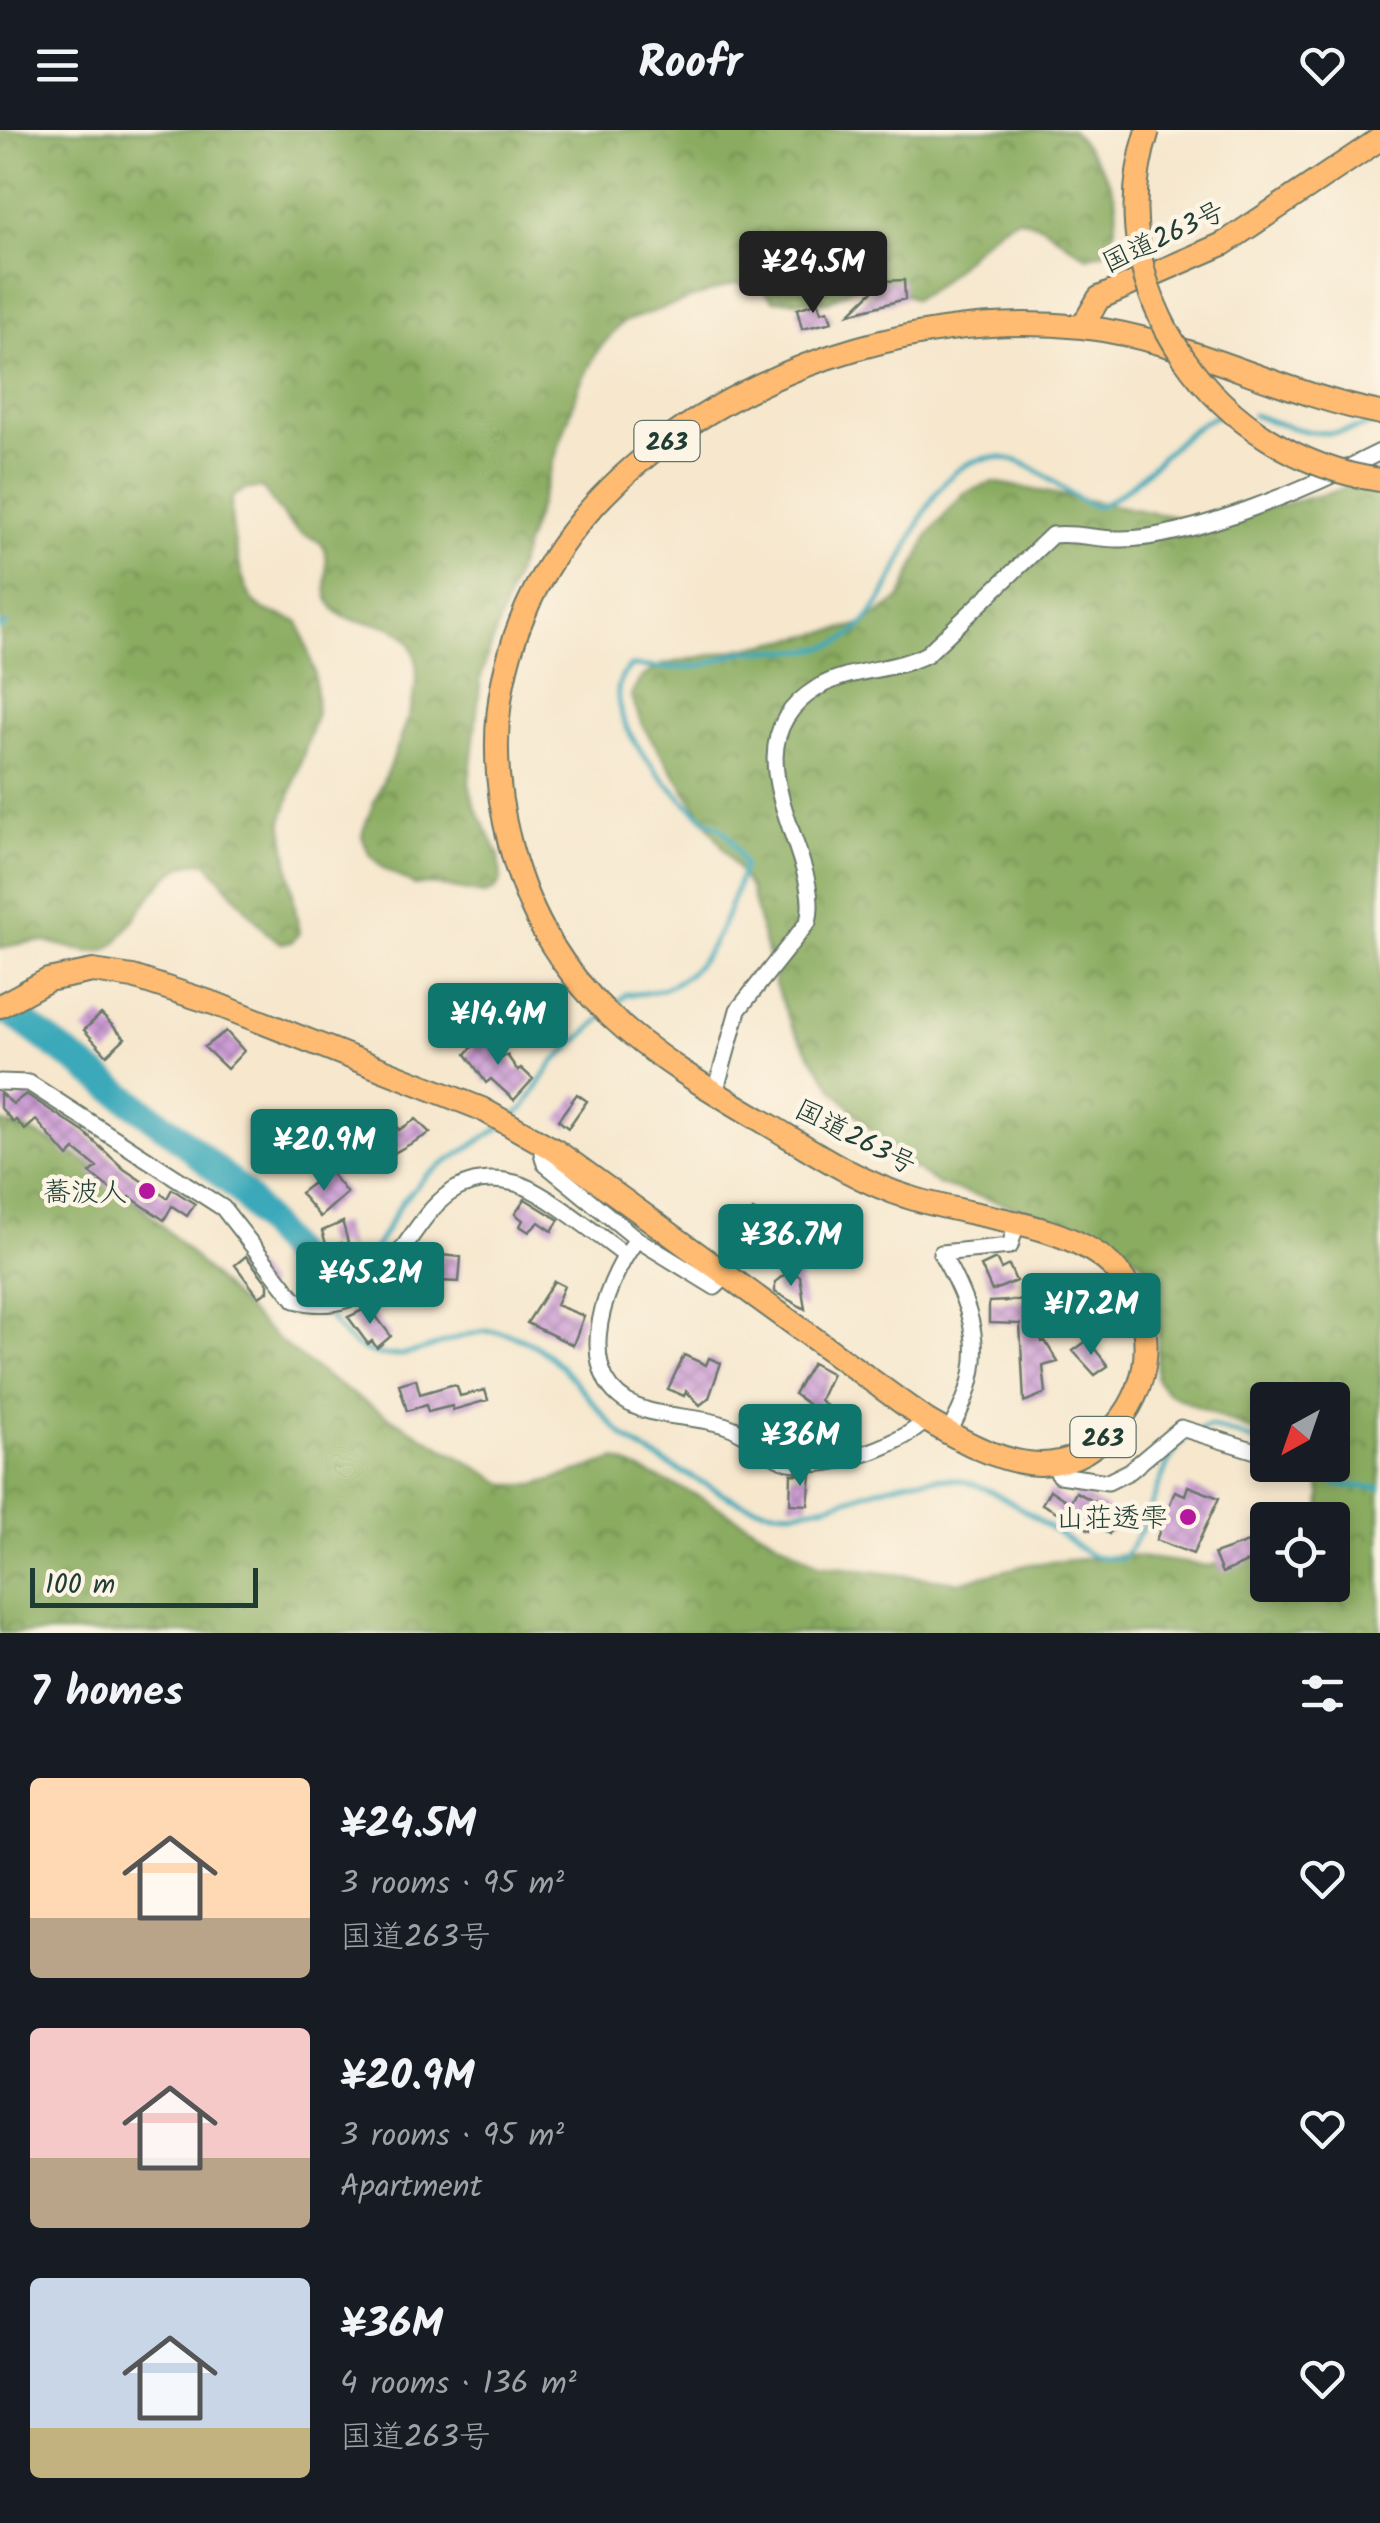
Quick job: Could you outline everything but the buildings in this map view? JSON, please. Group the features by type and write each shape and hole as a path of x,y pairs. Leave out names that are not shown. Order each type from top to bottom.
{"highway":[{"path":"1148,130 1135,223 1143,272 1158,320 1185,364 1214,399 1285,452 1318,468 1380,480"},
{"name":"国道263号","path":"1055,1464 1092,1447 1136,1398 1147,1358 1143,1318 1132,1289 1106,1260 1067,1237 901,1196 843,1168 669,1066 600,1009 563,964 519,875 504,823 498,767 500,699 521,621 558,551 599,500 641,460 747,389 806,363 880,340 974,324 1082,328 1099,298 1223,244 1380,138"},
{"name":"263","path":"1082,328 1129,336 1380,413"},
{"name":"263","path":"6,1002 48,980 93,970 133,977 216,1004 482,1109 538,1140 948,1434 982,1454 1028,1466 1055,1464"}],"street":[{"path":"715,1093 738,1010 808,922 813,905 778,800 781,732 788,713 805,696 822,684 902,667 927,654 958,628 1022,558 1052,535 1123,540 1161,534 1241,510 1380,452"},
{"path":"0,1082 29,1083 222,1208 295,1300 306,1303 358,1295 389,1272 436,1200 452,1190 486,1180 518,1183 625,1254"},
{"path":"538,1140 545,1164 637,1239 715,1288 727,1275"},
{"path":"948,1434 966,1404 976,1350 962,1291 941,1253 1010,1246 1016,1225"},
{"path":"637,1239 615,1270 595,1355 606,1380 628,1402 648,1411 729,1426 780,1458 802,1466 862,1454 916,1430 926,1420"},
{"path":"1055,1464 1059,1475 1108,1482 1130,1471 1181,1428 1206,1439 1250,1450"}],"green space":[{"path":"0,130 1072,130 1104,172 1116,200 1117,216 1106,251 1087,257 1042,226 1018,218 990,236 942,281 914,299 872,276 829,302 773,300 763,289 736,283 623,322 598,350 580,384 481,676 469,783 474,804 499,855 501,880 495,890 484,894 432,884 414,885 383,868 368,852 362,836 412,705 417,677 415,654 396,630 351,619 335,610 326,589 324,547 291,524 262,488 246,489 232,497 236,552 250,595 264,609 299,622 314,671 317,712 282,821 299,933 291,942 281,943 267,933 207,863 192,863 165,879 106,950 89,952 40,942 0,948"},
{"path":"1380,474 1380,1633 0,1633 0,1122 42,1137 82,1159 120,1188 259,1322 316,1370 507,1485 536,1485 616,1459 699,1496 820,1565 958,1582 1031,1564 1124,1555 1208,1566 1250,1557 1250,1602 1350,1602 1350,1502 1321,1502 1318,1482 1350,1482 1350,1382 1250,1382 1250,1430 1169,1394 1156,1379 1159,1317 1144,1264 1107,1234 940,1185 896,1157 835,1091 792,1027 776,987 750,888 642,725 631,695 641,678 662,665 861,625 900,599 928,535 964,493 993,482 1206,523 1333,492"}],"waterway":[{"path":"613,1008 626,994 652,992 674,984 692,971 718,934 744,866 728,835 673,790 625,725 619,703 620,683 631,666 691,667 743,652 810,650 835,644 867,620 884,595 927,508 943,484 963,466 988,458 1019,462 1097,507 1131,485 1190,432 1223,413"},
{"path":"1253,415 1286,426 1329,433 1377,422"},
{"path":"0,628 6,624"},
{"path":"0,1011 10,1012 171,1131 241,1191 311,1279"},
{"path":"513,1117 524,1108 552,1064 601,1019"},
{"path":"501,1127 427,1175 402,1202 372,1253 350,1274 311,1279 334,1322 360,1348 395,1355 475,1333 509,1334 545,1352 635,1445 751,1506 782,1511 810,1509 921,1479 952,1479 997,1494 1091,1555 1121,1559 1141,1530 1168,1463 1189,1434"},
{"path":"1200,1430 1210,1426 1250,1439"},
{"path":"1333,1482 1380,1488"}],"place":[{"name":"蕎波人","path":"147,1191"},
{"name":"山荘透雫","path":"1188,1517"}]}
